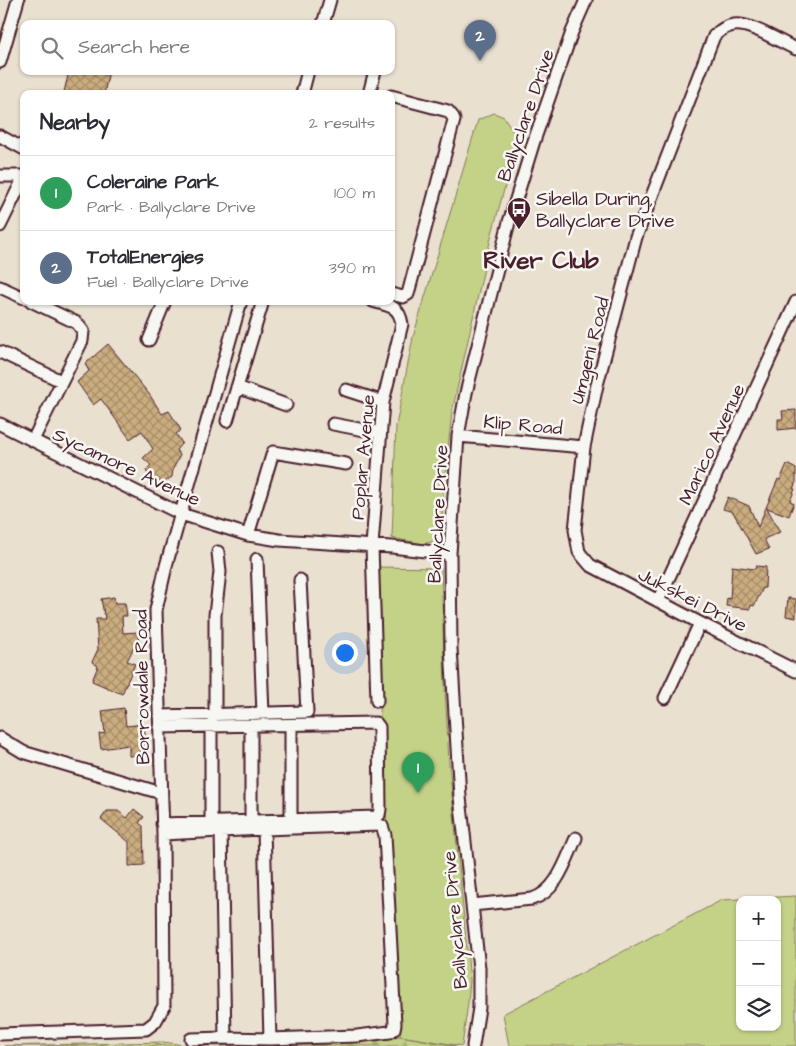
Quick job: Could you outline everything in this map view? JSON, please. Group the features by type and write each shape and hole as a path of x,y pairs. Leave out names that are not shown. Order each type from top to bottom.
{"street":[{"path":"0,62 18,0"},
{"path":"324,20 330,0"},
{"name":"Ballyclare Drive","path":"474,1043 479,1008 479,968 459,787 451,648 450,554 458,436 466,393 509,222 534,141 572,32 586,0"},
{"name":"Umgeni Road","path":"579,552 575,530 584,447 597,385 636,237 707,50 714,36 719,31 733,25 744,25 796,49"},
{"path":"303,90 307,75"},
{"path":"370,90 374,75"},
{"path":"395,97 448,110 454,117 408,294 403,297 395,295"},
{"path":"0,136 20,147"},
{"path":"0,176 20,177"},
{"path":"0,226 20,185"},
{"path":"0,287 20,296"},
{"name":"Marico Avenue","path":"658,601 796,302"},
{"path":"33,440 82,340 83,331 77,323 39,305"},
{"path":"149,340 163,305"},
{"name":"Borrowdale Road","path":"0,1034 146,1029 155,1022 164,1006 162,829 156,610 180,514 240,305"},
{"path":"227,421 262,305"},
{"name":"Poplar Avenue","path":"377,701 372,546 382,402 402,324 400,314 394,308 385,305"},
{"path":"0,352 61,381"},
{"path":"237,387 286,406"},
{"path":"346,390 382,402"},
{"name":"Sycamore Avenue","path":"0,424 180,514 248,535 279,540 392,547 450,554"},
{"path":"332,424 380,433"},
{"name":"Klip Road","path":"458,436 584,447"},
{"path":"248,535 273,452 346,464"},
{"path":"211,822 215,615 220,572 218,552"},
{"name":"Jukskei Drive","path":"579,552 590,565 796,671"},
{"path":"257,559 263,714"},
{"path":"159,722 213,720 263,714 304,713 308,711 300,580"},
{"path":"665,698 700,623"},
{"path":"162,829 211,822 379,815 377,724 251,725 213,720"},
{"path":"251,725 251,821"},
{"path":"291,725 291,820"},
{"path":"0,738 24,752 161,793"},
{"path":"162,829 221,831 379,825 382,826 385,835 394,1029 390,1032 357,1036 192,1039"},
{"path":"264,829 270,1039"},
{"path":"221,831 225,1038"},
{"path":"472,905 540,897 548,891 561,871 576,838"}],"green space":[{"path":"494,113 504,117 518,139 491,237 452,412 443,494 442,528 439,540 423,544 392,538 396,426 413,337 478,120"},
{"path":"376,567 441,568 449,763 470,981 462,1046 400,1036 380,715"},
{"path":"796,896 796,1046 509,1046 503,1014 722,900 736,899 736,1031 781,1031 781,897"},
{"path":"400,1036 457,1046 4,1046 163,1042 184,1045"}],"building":[{"path":"68,75 108,75 105,90 64,90"},
{"path":"108,344 149,394 162,414 169,411 181,430 176,434 182,443 176,450 180,455 173,469 172,477 162,484 150,479 146,470 151,465 143,458 153,449 142,431 130,439 101,399 93,405 77,382 89,371 85,364"},
{"path":"796,410 796,428 778,430 778,419 783,419 782,411"},
{"path":"787,464 796,469 796,482 793,489 795,489 790,501 794,503 789,516 767,508 780,532 764,539 769,549 756,554 733,512 723,509 728,497 749,506 758,527 778,479 780,480"},
{"path":"732,566 755,569 756,566 766,567 765,588 763,588 754,606 751,605 750,609 726,606 727,598 730,599"},
{"path":"114,597 115,603 125,603 127,616 122,616 123,633 138,632 139,645 135,645 127,661 135,664 122,694 92,681 98,666 92,662 98,649 96,619 105,619 101,599"},
{"path":"788,598 796,599 796,618 786,616"},
{"path":"124,708 126,726 144,724 147,754 129,756 129,745 101,749 99,734 105,733 102,711"},
{"path":"134,809 144,817 139,823 143,826 144,865 129,866 129,842 101,819 107,811 118,811 127,818"}],"place":[{"name":"TotalEnergies","path":"480,61"},
{"name":"Sibella During, Ballyclare Drive","path":"519,230"},
{"name":"Coleraine Park","path":"418,793"}],"district":[{"name":"River Club","path":"541,260"}]}
